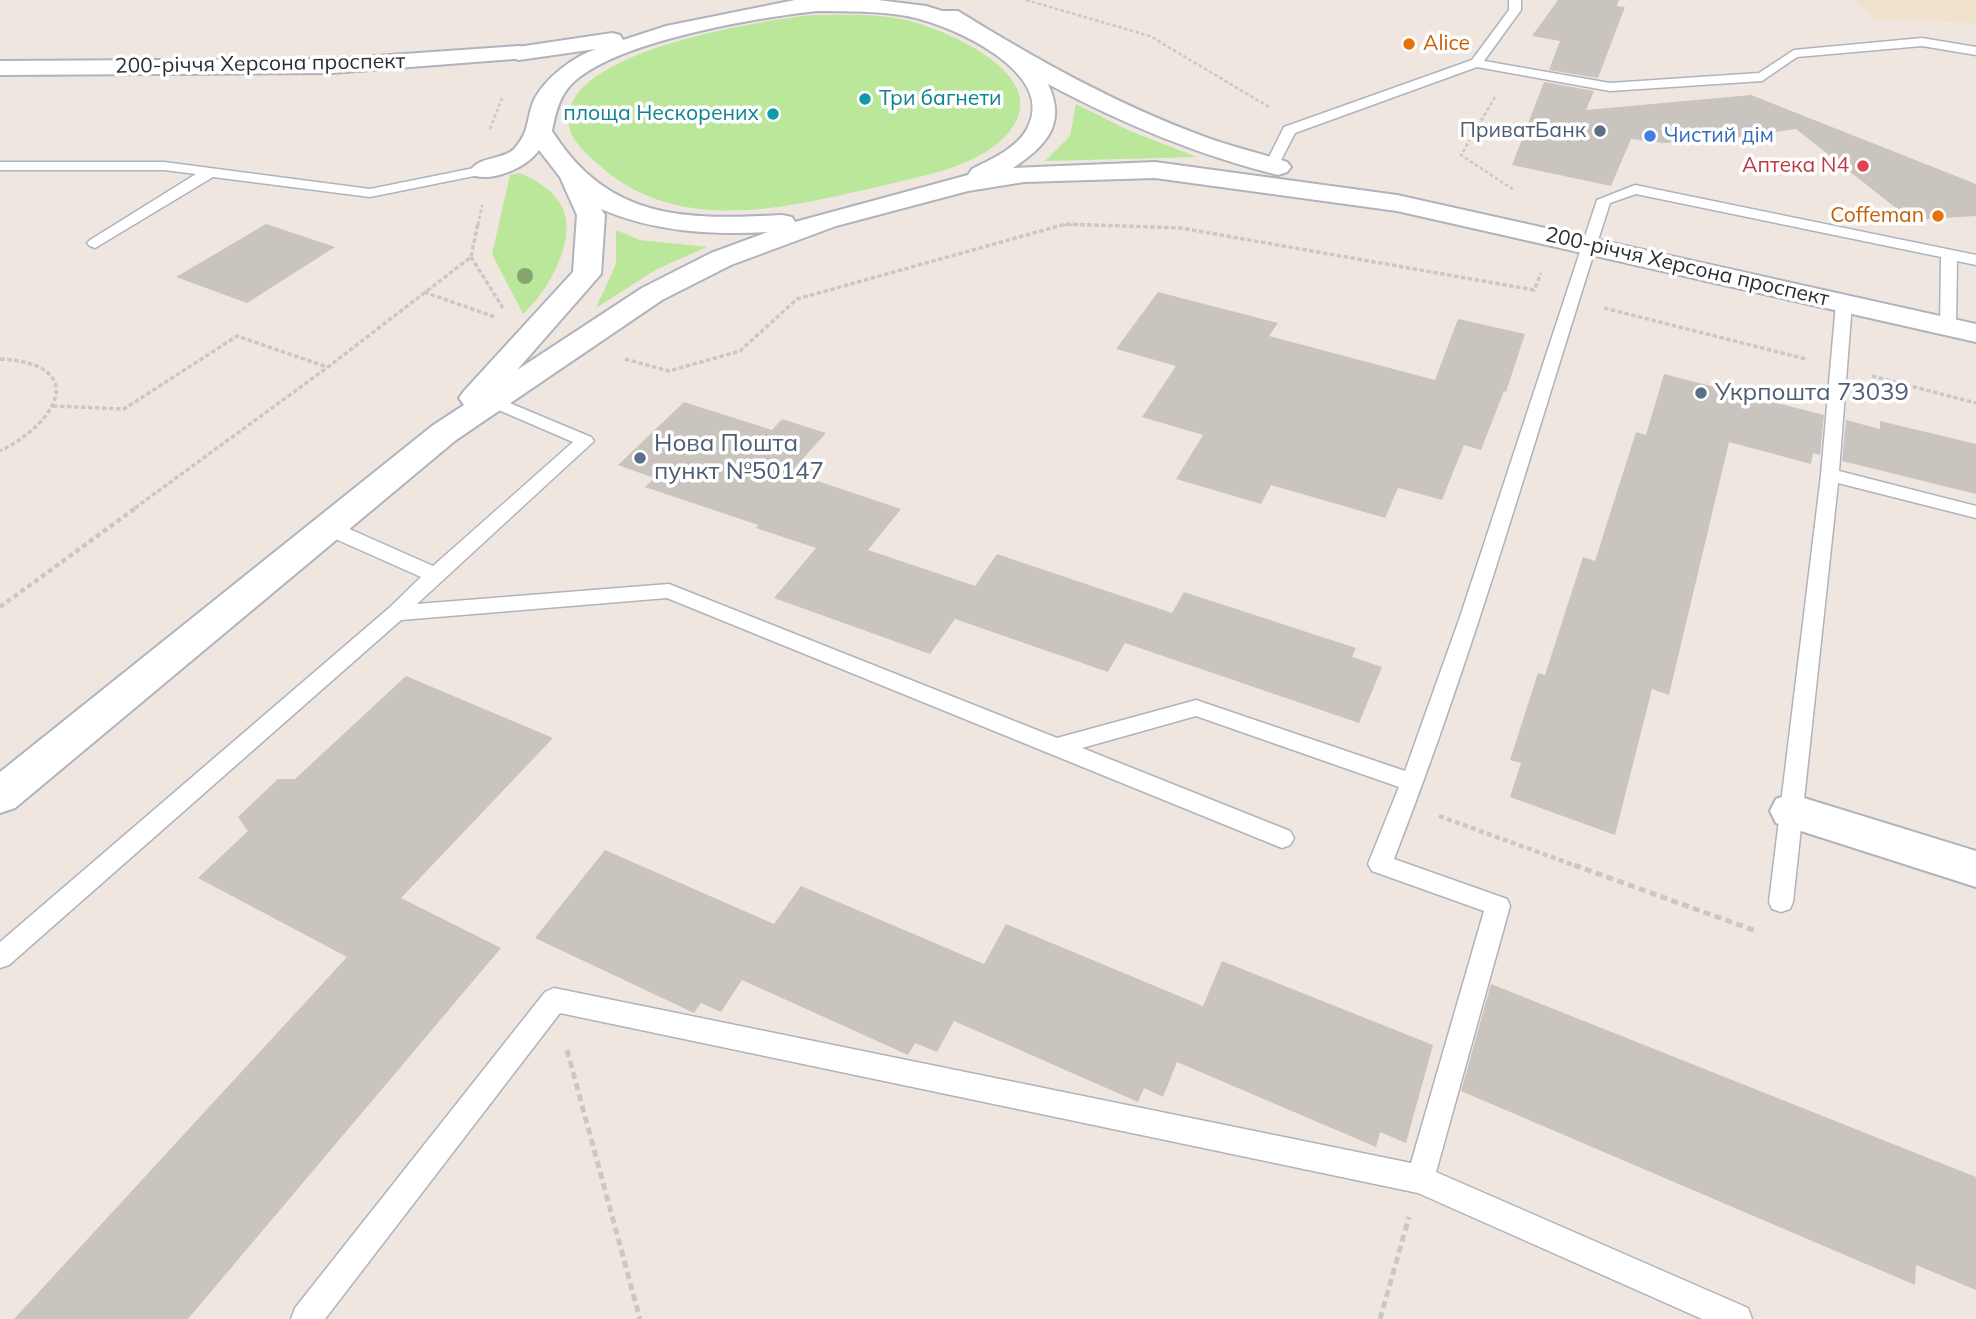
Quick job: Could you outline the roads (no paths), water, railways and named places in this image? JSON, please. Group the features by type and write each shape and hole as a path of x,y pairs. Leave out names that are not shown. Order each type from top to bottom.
{"street":[{"path":"773,9 798,0"},
{"path":"926,0 1012,54 1114,108 1198,143 1397,203"},
{"path":"519,53 667,33 773,9 817,4 874,6 926,13 971,30"},
{"path":"484,170 521,157 540,131 546,101 567,75 598,56 667,33"},
{"path":"519,53 561,56 569,64 567,75"},
{"name":"200-річчя Херсона проспект","path":"0,68 332,66 519,53"},
{"path":"967,183 1006,163 1038,136 1046,109 1038,81 1012,54"},
{"path":"540,131 550,152 570,174 611,205 659,221 726,227 826,220"},
{"path":"484,170 526,165 570,174"},
{"path":"0,796 444,433 652,294 721,259 826,220 967,183 1049,173 1155,170 1397,203"},
{"path":"444,433 587,274 591,215 570,174"},
{"name":"200-річчя Херсона проспект","path":"1397,203 1589,244 1962,330"},
{"path":"1791,811 1976,869"}],"lane":[{"path":"1476,63 1515,10 1516,0"},
{"path":"1272,165 1289,130 1476,63 1610,87 1762,77 1794,54 1922,42 1976,51"},
{"path":"0,166 164,166 370,193 484,170"},
{"path":"95,243 212,171"},
{"path":"1420,1180 1498,906 1380,864 1405,804 1604,200 1635,189 1976,260"},
{"path":"1949,254 1962,330"},
{"path":"1781,902 1830,475 1844,303"},
{"path":"0,957 396,613 585,441 493,401"},
{"path":"1830,475 1976,512"},
{"path":"329,528 435,575"},
{"path":"396,613 669,591 1282,838"},
{"path":"1056,747 1196,708 1412,782"},
{"path":"306,1319 554,1000 1420,1180 1737,1319"}],"place":[{"name":"Alice","path":"1409,44"},
{"name":"Три багнети","path":"865,99"},
{"name":"площа Нескорених","path":"773,114"},
{"name":"ПриватБанк","path":"1600,131"},
{"name":"Чистий дім","path":"1650,136"},
{"name":"Аптека N4","path":"1863,166"},
{"name":"Coffeman","path":"1938,216"},
{"name":"Укрпошта 73039","path":"1701,393"},
{"name":"Нова Пошта пункт №50147","path":"640,458"}]}
